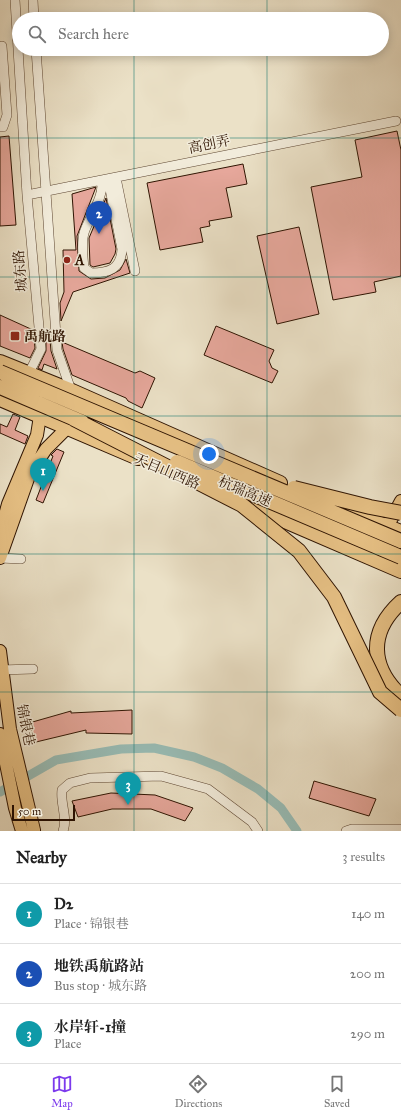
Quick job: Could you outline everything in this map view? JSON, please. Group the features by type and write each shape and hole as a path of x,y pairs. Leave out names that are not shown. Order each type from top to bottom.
{"highway":[{"path":"0,362 72,391 286,486 401,532"},
{"name":"杭瑞高速","path":"0,372 401,541"},
{"name":"杭瑞高速","path":"0,387 71,423 401,557"},
{"name":"天目山西路","path":"0,399 40,416 71,423 401,571"},
{"path":"71,423 242,505 298,551 334,597 380,692 401,710"},
{"path":"244,475 342,501 401,512"},
{"path":"401,602 387,618 380,631 377,644 380,670 389,685 401,696"}],"main road":[{"path":"0,535 8,504 37,435 40,416"},
{"path":"0,558 30,473 46,448 71,423"},
{"path":"387,527 401,502"},
{"name":"锦银巷","path":"0,651 6,767 15,808 22,831"},
{"name":"锦银巷","path":"3,731 19,762 33,831"}],"street":[{"name":"城东路","path":"15,0 16,12"},
{"path":"32,0 33,12"},
{"path":"0,127 3,127 7,115 1,46 12,45"},
{"name":"城东路","path":"19,56 28,195 41,349 29,373"},
{"path":"36,56 57,350 72,391 71,423"},
{"name":"高创弄","path":"28,195 396,121"},
{"path":"109,179 122,249 121,260 115,268 104,273 91,273 84,268 84,235 100,198 103,185 109,179"},
{"path":"109,179 135,271"},
{"path":"29,373 40,416"},
{"path":"0,558 21,559"},
{"path":"1,670 33,669"},
{"path":"63,831 66,825 60,800 62,790 70,783 90,778 161,776 208,789 252,822 258,831"},
{"path":"346,831 401,829"}],"building":[{"path":"397,131 401,150 401,276 374,282 376,292 333,300 311,187 362,177 355,140"},
{"path":"9,136 16,225 0,226 0,137"},
{"path":"243,164 247,184 226,188 232,217 209,221 210,226 200,228 203,242 160,250 147,183"},
{"path":"96,187 77,236 79,271 91,279 105,278 120,270 126,259 130,273 73,292 61,321 60,303 64,292 63,250 76,250 72,194"},
{"path":"106,198 116,249 110,263 93,267 90,265 89,238"},
{"path":"299,227 319,314 277,324 257,236"},
{"path":"0,315 33,330 35,348 30,358 0,346"},
{"path":"216,326 274,350 269,361 272,368 278,371 272,383 204,355"},
{"path":"49,329 51,351 57,369 44,364 42,370 38,368 46,351 46,335"},
{"path":"62,342 135,373 140,371 155,378 142,408 128,401 126,398 72,375"},
{"path":"13,414 20,417 15,430 28,436 25,444 0,433 0,424 7,427"},
{"path":"57,449 64,452 43,503 36,500 53,456 51,455"},
{"path":"132,710 132,734 86,733 86,730 36,742 29,723 71,711 71,713"},
{"path":"314,781 376,799 369,816 309,798"},
{"path":"111,793 155,795 193,808 185,821 151,809 112,809 78,817 72,801"}],"waterway":[{"path":"0,792 56,760 121,749 154,748 194,757 222,768 258,789 281,808 297,831"}],"place":[{"name":"地铁禹航路站","path":"99,234"},
{"name":"A","path":"67,260"},
{"name":"禹航路","path":"15,336"},
{"name":"D2","path":"43,491"},
{"name":"水岸轩-1撞","path":"128,805"}]}
